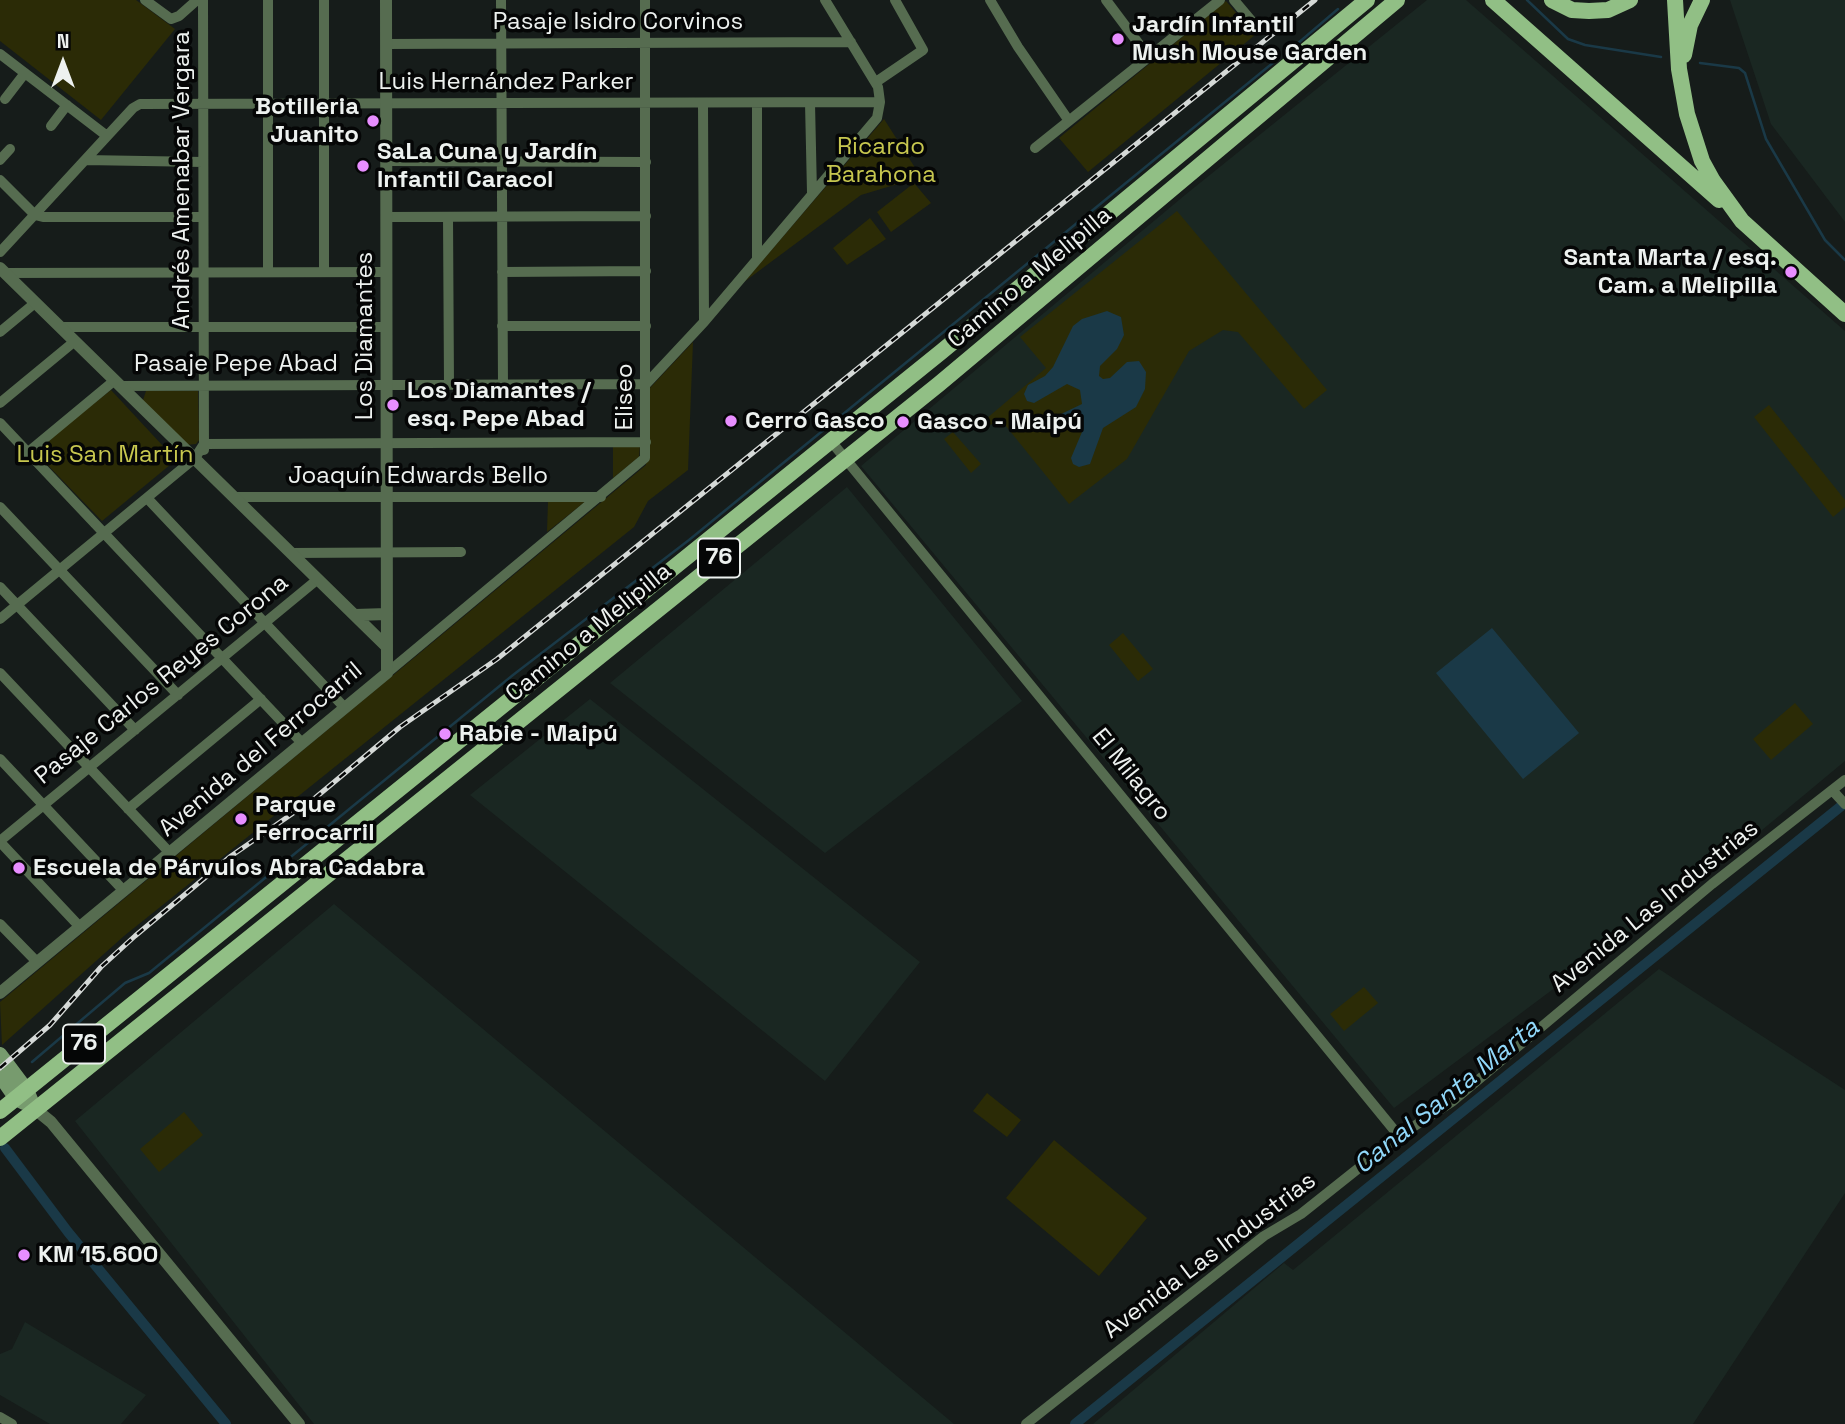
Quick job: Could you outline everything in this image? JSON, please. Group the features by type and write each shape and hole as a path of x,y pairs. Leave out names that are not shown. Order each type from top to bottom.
{"main road":[{"name":"Camino a Melipilla","path":"0,1111 830,440 1367,0"},
{"name":"Camino a Melipilla","path":"2,1136 594,657 939,384 1397,0"},
{"path":"1493,0 1845,314"},
{"path":"1552,0 1572,10 1589,11 1608,10 1630,0"},
{"path":"1675,0 1683,96 1702,161 1742,221"},
{"path":"1683,96 1687,34 1702,0"},
{"path":"736,516 750,533"},
{"path":"580,641 594,657"},
{"path":"511,698 524,714"},
{"path":"0,1054 22,1094"},
{"path":"0,1076 35,1109"}],"street":[{"path":"145,0 171,19 179,16 197,0"},
{"name":"Andrés Amenabar Vergara","path":"203,0 204,444"},
{"path":"268,0 268,272"},
{"path":"324,0 324,272"},
{"name":"Los Diamantes","path":"386,0 387,673"},
{"path":"501,0 502,385"},
{"name":"Eliseo","path":"387,673 642,464 645,458 645,0"},
{"path":"646,384 704,322 812,193 871,128 880,102 876,82 825,0"},
{"path":"876,82 923,50 895,0"},
{"path":"990,0 1018,47 1069,121"},
{"path":"1106,0 1149,57"},
{"path":"1035,148 1220,0"},
{"path":"1234,0 1255,25"},
{"name":"Pasaje Isidro Corvinos","path":"386,44 851,42"},
{"path":"0,54 107,136 0,252"},
{"path":"5,99 25,73"},
{"name":"Luis Hernández Parker","path":"107,136 133,108 146,104 880,102"},
{"path":"703,103 704,322"},
{"path":"757,103 757,259"},
{"path":"810,103 812,193"},
{"path":"51,126 67,105"},
{"path":"0,160 10,149"},
{"path":"85,160 203,162"},
{"path":"386,161 646,162"},
{"path":"0,180 35,215 203,217"},
{"path":"386,217 646,216"},
{"path":"448,217 449,385"},
{"path":"3,270 386,272"},
{"path":"3,270 387,647"},
{"path":"502,272 646,271"},
{"path":"0,332 35,303"},
{"path":"502,326 646,326"},
{"path":"61,327 386,327"},
{"path":"0,403 75,341"},
{"path":"27,453 118,383"},
{"name":"Pasaje Pepe Abad","path":"118,383 204,386 646,384"},
{"path":"0,424 302,743"},
{"name":"El Milagro","path":"830,440 1399,1136"},
{"path":"0,619 147,498 200,463 204,444 646,442"},
{"name":"Joaquín Edwards Bello","path":"235,497 601,497"},
{"path":"147,498 345,708"},
{"path":"0,507 178,695"},
{"name":"Pasaje Carlos Reyes Corona","path":"291,553 461,552"},
{"name":"Pasaje Carlos Reyes Corona","path":"0,841 318,579"},
{"path":"0,587 135,730"},
{"path":"355,615 387,614"},
{"path":"0,673 170,853"},
{"name":"Avenida del Ferrocarril","path":"0,993 387,673"},
{"path":"128,809 261,699"},
{"path":"0,760 124,891"},
{"name":"Avenida Las Industrias","path":"1026,1424 1264,1236 1301,1214 1399,1136 1453,1101 1713,884 1840,798 1845,780"},
{"path":"0,841 80,927"},
{"path":"0,924 37,962"},
{"path":"35,1109 56,1127 299,1424"},
{"path":"0,1418 12,1424"}],"shaded area":[{"path":"1427,0 1466,0 1845,331 1845,761 1726,860 1394,1108 861,466 1185,195"},
{"path":"1730,0 1845,0 1845,222 1771,124"},
{"path":"847,487 1022,701 825,853 610,683"},
{"path":"590,699 920,962 825,1081 470,795"},
{"path":"334,904 954,1424 314,1424 75,1121"},
{"path":"1659,969 1845,1090 1845,1193 1693,1424 1093,1424 1284,1263 1293,1270"},
{"path":"25,1322 146,1395 121,1424 50,1424 0,1395 0,1354 12,1349"}],"green space":[{"path":"0,0 136,0 175,29 101,120 0,41"},
{"path":"1226,1 1255,35 1088,172 1059,138"},
{"name":"Ricardo Barahona","path":"884,119 921,177 861,195 744,282"},
{"path":"914,183 931,203 891,232 877,212"},
{"path":"1177,211 1327,390 1304,409 1238,332 1223,330 1189,351 1127,459 1069,504 1001,420 990,425 986,419 1046,368 1020,337"},
{"path":"870,218 886,239 847,265 833,248"},
{"path":"693,342 688,470 648,501 634,527 124,936 2,1045 0,1002 646,465 649,389"},
{"name":"Luis San Martín","path":"111,390 176,460 102,521 34,451"},
{"path":"146,391 198,391 199,440 196,444 185,445 142,403"},
{"path":"1769,405 1845,500 1845,507 1833,517 1754,417"},
{"path":"953,432 981,464 971,473 944,439"},
{"path":"640,445 639,457 613,478 613,446"},
{"path":"548,501 586,501 547,532"},
{"path":"1123,633 1153,669 1138,681 1109,645"},
{"path":"1795,703 1813,724 1771,760 1753,739"},
{"path":"1364,987 1378,1003 1344,1031 1330,1014"},
{"path":"987,1093 1021,1120 1007,1137 973,1111"},
{"path":"184,1112 203,1135 159,1172 140,1149"},
{"path":"1054,1140 1147,1218 1099,1276 1006,1198"}],"water":[{"path":"1107,311 1121,317 1124,335 1117,349 1100,366 1099,376 1103,379 1110,378 1127,362 1139,361 1146,372 1145,389 1136,407 1103,428 1090,464 1079,467 1073,464 1071,458 1082,432 1063,423 1059,415 1082,404 1080,390 1067,384 1034,403 1027,401 1024,394 1028,385 1045,376 1053,367 1073,326 1082,319"},
{"path":"1492,628 1579,733 1523,779 1436,673"}],"waterway":[{"path":"1527,0 1568,39 1585,45 1661,57"},
{"path":"1290,50 1338,9"},
{"path":"32,1062 125,983 149,973 513,675 689,540 1274,62"},
{"path":"1700,63 1739,68 1745,73 1766,139 1825,240 1845,260"},
{"name":"Canal Santa Marta","path":"1075,1424 1845,803"},
{"name":"Canal Santa Marta","path":"5,1148 68,1232 226,1424"}],"railway":[{"path":"0,1068 50,1025 101,967 231,856 315,798 400,727 497,659 1315,0"}],"place":[{"name":"Jardín Infantil Mush Mouse Garden","path":"1118,39"},
{"name":"Botilleria Juanito","path":"373,121"},
{"name":"SaLa Cuna y Jardín Infantil Caracol","path":"363,166"},
{"name":"Santa Marta / esq. Cam. a Melipilla","path":"1791,272"},
{"name":"Los Diamantes / esq. Pepe Abad","path":"393,405"},
{"name":"Cerro Gasco","path":"731,421"},
{"name":"Gasco - Maipú","path":"903,422"},
{"name":"Rabie - Maipú","path":"445,734"},
{"name":"Parque Ferrocarril","path":"241,819"},
{"name":"Escuela de Párvulos Abra Cadabra","path":"19,868"},
{"name":"KM 15.600","path":"24,1255"}]}
